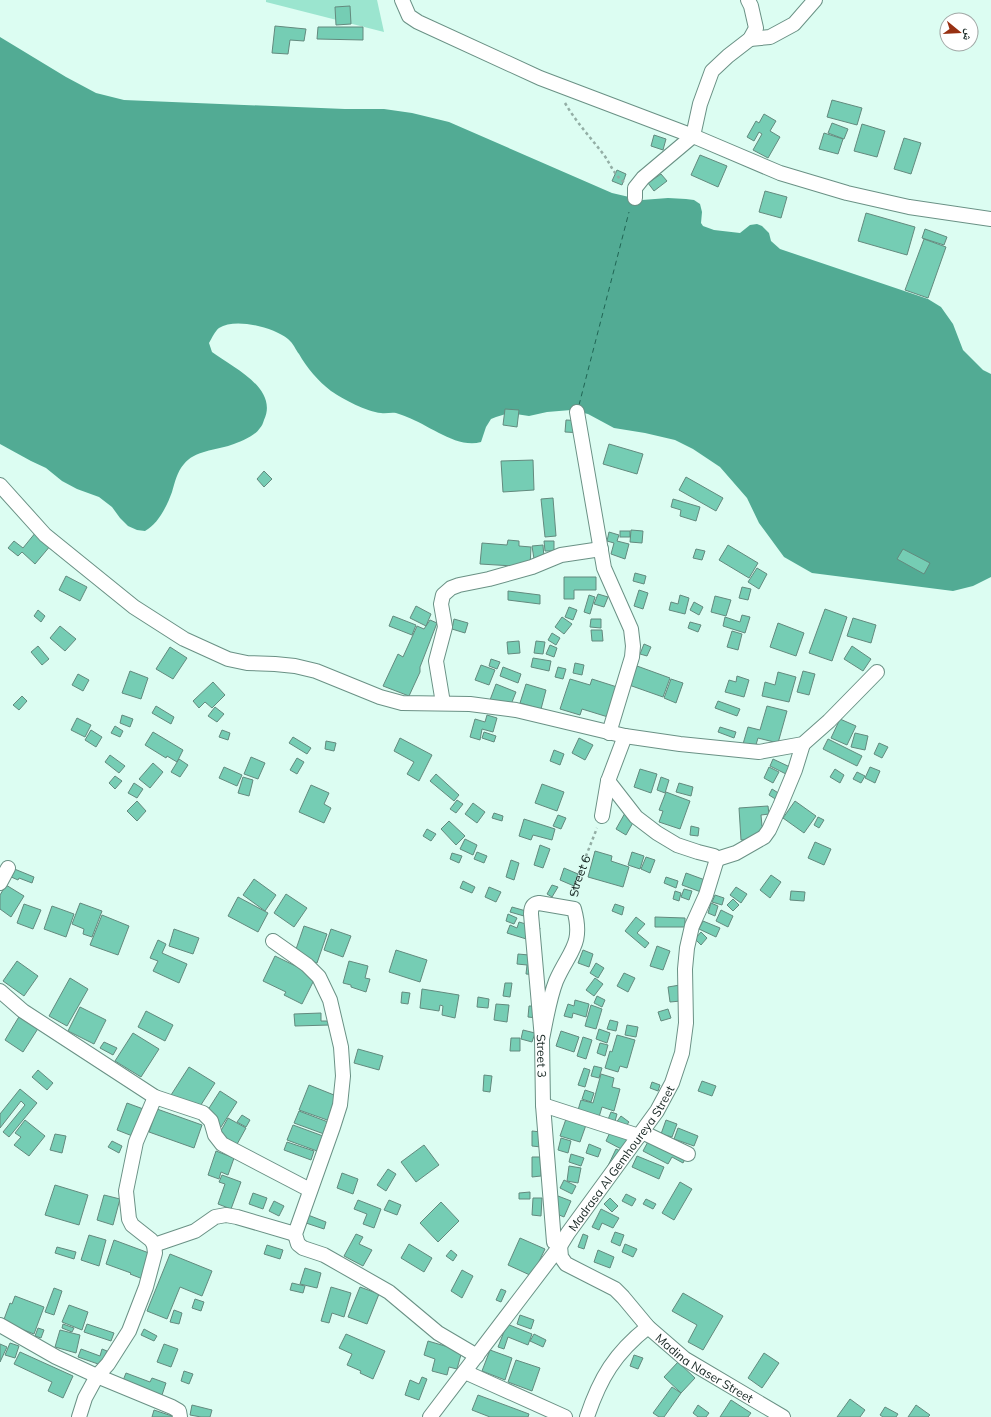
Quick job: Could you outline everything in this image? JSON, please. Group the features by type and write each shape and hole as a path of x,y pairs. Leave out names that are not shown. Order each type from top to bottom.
{"street":[{"path":"402,0 409,16 418,22 533,75 693,136 780,173 847,193 909,207 991,219"},
{"path":"635,193 643,178 693,136 700,104 712,71 750,39 756,28 751,6 748,0"},
{"path":"750,39 770,37 794,24 815,0"},
{"path":"577,412 604,568 628,619 633,636 632,657 609,733"},
{"path":"0,484 45,535 134,607 184,639 228,658 247,663 295,666 316,671 380,697 402,703 470,704 516,710 625,736 680,744 759,752 803,744 829,721 877,672"},
{"path":"443,703 436,662 445,627 441,604 443,595 451,588 459,585 489,579 532,567 561,555 601,549"},
{"path":"602,816 608,781 625,736"},
{"path":"608,781 636,817 657,833 677,845 714,856 717,860 736,854 764,837 769,830 780,806 795,770 803,744"},
{"name":"Madrasa Al Gemhoureya Street","path":"430,1417 560,1246 657,1111 672,1083 682,1053 686,1022 685,969 687,948 692,926 706,895 717,860"},
{"path":"0,883 8,868"},
{"name":"Street 3","path":"560,1246 554,1242 543,1105 542,1039 531,910 535,904 539,903 574,909"},
{"name":"Street 6","path":"542,1039 556,982 575,947 578,934 574,909"},
{"path":"273,941 307,965 319,977 330,1000 341,1047 343,1076 340,1105 295,1234 298,1244 303,1248 324,1255 389,1292 438,1333 477,1356"},
{"path":"0,991 23,1011 155,1097 203,1113 211,1121 215,1135 222,1144 310,1190"},
{"path":"79,1417 85,1398 97,1376 108,1364 128,1331 146,1287 155,1253 154,1245 151,1240 132,1225 129,1219 126,1191 136,1142 155,1097"},
{"path":"543,1105 640,1134 688,1154"},
{"path":"154,1245 195,1231 215,1217 226,1215 295,1234"},
{"name":"Madina Naser Street","path":"560,1246 561,1257 566,1264 615,1290 623,1297 648,1328 685,1359 783,1417"},
{"path":"0,1325 56,1357 97,1376 172,1407 179,1411 180,1417"},
{"name":"Madina Naser Street","path":"587,1417 595,1394 605,1374 628,1344 648,1328"},
{"path":"465,1372 565,1417"}],"path":[{"path":"554,83 570,112 604,156 618,178 635,193"},
{"name":"Street 6","path":"574,909 573,896 575,884 602,816"}],"shaded area":[{"path":"266,0 377,0 384,32 266,2"},
{"path":"0,37 66,77 96,93 124,100 345,109 384,109 412,113 449,122 612,193 642,200 668,198 694,200 700,204 702,212 701,223 703,226 714,230 740,233 750,225 757,224 762,226 769,233 771,241 780,249 928,299 941,307 953,324 963,350 983,370 991,374 991,577 973,586 953,591 812,573 784,557 759,523 747,498 720,467 693,449 675,440 614,428 588,414 571,410 547,412 529,416 509,413 491,419 486,427 481,442 462,442 443,435 399,414 375,412 362,408 348,401 331,391 317,379 288,339 274,331 255,325 245,324 226,325 219,328 209,343 212,352 241,372 259,388 265,398 267,409 262,425 255,434 243,440 193,456 180,470 176,477 168,503 154,524 145,531 137,530 128,526 112,507 99,497 77,489 62,481 46,468 0,444"}],"building":[{"path":"350,6 351,24 336,25 335,7"},
{"path":"275,26 306,29 304,41 290,40 288,54 272,53"},
{"path":"318,27 363,27 363,40 317,39"},
{"path":"832,100 862,108 857,125 827,117"},
{"path":"764,114 776,121 770,131 780,137 768,158 753,150 762,134 759,132 754,141 747,137 756,121 759,123"},
{"path":"832,123 848,129 844,139 828,133"},
{"path":"862,124 885,131 877,157 854,151"},
{"path":"824,133 843,139 838,154 819,149"},
{"path":"654,135 666,139 663,150 651,146"},
{"path":"904,138 921,143 911,174 894,169"},
{"path":"700,155 727,166 718,187 691,175"},
{"path":"617,170 626,174 622,185 612,181"},
{"path":"661,174 667,181 654,191 648,183"},
{"path":"765,191 787,197 781,218 759,212"},
{"path":"866,213 915,227 907,255 858,241"},
{"path":"925,229 947,237 944,245 922,238"},
{"path":"924,239 946,247 928,298 905,290"},
{"path":"505,409 519,410 517,427 503,425"},
{"path":"566,420 585,421 584,433 565,432"},
{"path":"609,444 643,454 637,474 603,464"},
{"path":"533,460 534,490 503,492 501,461"},
{"path":"264,471 272,479 264,487 257,479"},
{"path":"686,477 723,498 716,511 679,490"},
{"path":"553,498 556,536 545,537 541,499"},
{"path":"673,499 700,507 696,521 680,516 681,510 671,507"},
{"path":"631,530 643,531 642,543 630,542"},
{"path":"620,531 630,531 630,537 620,537"},
{"path":"36,532 51,545 35,564 22,552 18,556 8,548 14,541 23,548"},
{"path":"609,532 619,535 617,541 629,544 625,559 611,554 614,543 607,541"},
{"path":"508,540 519,541 519,546 531,547 530,567 480,564 482,543 507,545"},
{"path":"544,541 554,541 554,551 545,551"},
{"path":"543,545 544,558 534,559 532,546"},
{"path":"728,545 758,563 749,578 719,560"},
{"path":"696,549 705,551 702,560 693,558"},
{"path":"903,549 930,563 924,574 897,559"},
{"path":"757,568 767,574 759,589 748,582"},
{"path":"635,573 646,576 644,584 633,581"},
{"path":"66,576 87,587 80,601 59,590"},
{"path":"564,577 596,577 596,590 574,590 574,599 564,599"},
{"path":"742,587 751,589 748,600 739,598"},
{"path":"639,590 648,593 643,609 634,606"},
{"path":"508,591 540,595 540,604 508,600"},
{"path":"598,594 608,597 604,607 594,604"},
{"path":"589,595 595,597 590,614 584,612"},
{"path":"680,595 689,598 685,614 669,610 671,602 678,604"},
{"path":"715,596 731,600 726,616 711,612"},
{"path":"694,602 703,607 699,615 690,610"},
{"path":"416,606 431,614 426,626 410,618"},
{"path":"569,607 577,610 573,620 565,617"},
{"path":"825,609 847,617 832,661 809,653"},
{"path":"38,610 45,616 41,622 34,616"},
{"path":"742,615 750,617 745,633 723,626 725,617 740,622"},
{"path":"393,616 416,625 412,635 389,626"},
{"path":"562,617 572,624 564,634 555,627"},
{"path":"853,618 876,625 871,643 847,636"},
{"path":"454,619 468,623 465,633 452,629"},
{"path":"591,619 601,619 601,628 590,627"},
{"path":"430,620 437,623 420,667 420,672 409,696 383,686 398,654 403,657 417,626 424,629"},
{"path":"690,622 701,625 698,632 688,628"},
{"path":"778,623 804,633 796,656 770,647"},
{"path":"60,626 76,639 65,651 50,638"},
{"path":"591,630 602,630 603,641 592,641"},
{"path":"732,631 742,634 738,650 727,647"},
{"path":"552,633 560,638 556,645 548,640"},
{"path":"519,641 520,653 508,654 507,642"},
{"path":"536,641 545,642 543,654 534,653"},
{"path":"644,644 651,647 647,656 640,654"},
{"path":"550,645 557,648 554,657 546,654"},
{"path":"38,646 49,659 42,665 31,652"},
{"path":"852,646 871,659 863,671 844,659"},
{"path":"170,647 187,658 173,679 156,669"},
{"path":"533,658 551,661 549,671 531,667"},
{"path":"491,659 500,662 497,669 489,666"},
{"path":"575,663 584,665 582,675 573,673"},
{"path":"481,665 495,670 489,685 475,680"},
{"path":"637,666 670,678 663,697 629,685"},
{"path":"503,667 521,674 518,683 500,676"},
{"path":"558,667 566,669 563,679 555,677"},
{"path":"130,671 148,678 141,699 122,693"},
{"path":"803,671 815,674 809,695 797,692"},
{"path":"778,672 796,677 789,702 762,696 765,682 775,685"},
{"path":"78,674 89,680 83,691 72,685"},
{"path":"737,676 749,680 744,697 725,692 729,680 736,682"},
{"path":"570,679 590,685 592,679 617,687 608,717 582,709 580,715 560,709"},
{"path":"671,679 683,683 676,703 664,698"},
{"path":"213,682 225,695 212,708 205,702 199,708 193,701"},
{"path":"496,684 516,692 510,707 490,700"},
{"path":"526,684 546,690 541,709 520,703"},
{"path":"22,696 27,701 19,710 13,705"},
{"path":"718,701 740,709 737,716 715,708"},
{"path":"156,706 174,717 171,724 152,713"},
{"path":"767,706 787,711 778,743 758,738 755,748 743,744 748,727 760,730"},
{"path":"215,707 224,714 217,722 208,716"},
{"path":"122,715 133,719 130,727 120,723"},
{"path":"487,715 497,718 493,732 482,729 480,740 470,737 475,719 485,722"},
{"path":"77,718 91,725 85,737 71,730"},
{"path":"840,719 856,726 847,745 831,738"},
{"path":"115,726 123,731 120,737 111,733"},
{"path":"720,727 736,732 734,738 718,732"},
{"path":"91,730 102,737 96,747 85,740"},
{"path":"222,730 230,733 228,740 219,737"},
{"path":"153,732 183,750 177,762 167,756 166,758 145,745"},
{"path":"484,732 496,736 494,742 482,738"},
{"path":"855,733 868,736 865,750 851,747"},
{"path":"293,737 311,748 307,754 289,743"},
{"path":"400,738 432,755 419,781 407,774 414,762 394,751"},
{"path":"579,738 593,745 585,760 572,753"},
{"path":"828,739 862,756 857,766 823,749"},
{"path":"326,741 336,743 334,751 325,749"},
{"path":"879,743 888,747 882,758 874,754"},
{"path":"554,750 564,754 560,765 550,761"},
{"path":"110,755 125,766 119,773 105,762"},
{"path":"251,757 265,763 258,779 244,774"},
{"path":"297,758 304,762 297,774 290,770"},
{"path":"179,759 188,765 180,777 171,772"},
{"path":"773,759 792,768 788,775 770,766"},
{"path":"153,763 163,772 150,788 139,779"},
{"path":"224,767 242,775 237,786 219,778"},
{"path":"769,767 779,772 773,783 764,778"},
{"path":"870,767 880,771 875,783 865,778"},
{"path":"640,769 657,774 651,793 634,787"},
{"path":"835,769 844,775 840,783 830,777"},
{"path":"857,772 865,776 861,783 853,779"},
{"path":"436,774 459,795 454,801 430,781"},
{"path":"115,776 122,781 115,789 109,783"},
{"path":"243,777 253,780 249,796 238,793"},
{"path":"661,777 669,780 665,793 657,790"},
{"path":"134,783 143,789 137,798 128,793"},
{"path":"679,783 693,787 691,796 676,792"},
{"path":"542,784 564,792 557,811 535,803"},
{"path":"311,785 329,793 324,804 331,808 324,823 299,812"},
{"path":"772,789 780,794 777,800 769,795"},
{"path":"666,792 690,801 680,829 659,822 663,811 659,810"},
{"path":"457,800 463,804 456,813 450,809"},
{"path":"137,801 146,811 137,821 127,811"},
{"path":"795,801 816,816 804,833 783,818"},
{"path":"473,803 485,812 477,823 465,814"},
{"path":"768,806 769,814 761,815 762,826 766,826 767,838 741,840 739,808"},
{"path":"494,813 503,816 502,821 492,818"},
{"path":"625,813 635,819 626,835 616,829"},
{"path":"558,815 566,818 561,829 553,826"},
{"path":"818,817 824,820 819,828 814,825"},
{"path":"524,819 555,829 552,840 533,835 531,840 519,836"},
{"path":"449,821 465,836 456,845 441,829"},
{"path":"691,826 699,828 698,836 690,835"},
{"path":"427,829 436,834 431,841 423,836"},
{"path":"465,839 477,845 473,855 460,849"},
{"path":"815,842 831,849 824,865 808,858"},
{"path":"540,845 550,849 543,868 534,865"},
{"path":"595,851 612,856 611,861 629,867 623,887 588,877"},
{"path":"477,852 487,856 484,863 474,859"},
{"path":"632,852 644,856 640,869 628,865"},
{"path":"452,853 462,856 459,863 450,859"},
{"path":"646,857 655,860 650,873 641,869"},
{"path":"511,860 519,863 514,880 506,877"},
{"path":"12,868 34,877 32,883 19,878 18,880 9,876"},
{"path":"564,868 578,874 574,886 560,880"},
{"path":"686,873 705,880 701,892 682,885"},
{"path":"771,875 781,882 770,898 760,890"},
{"path":"666,877 678,881 676,888 664,883"},
{"path":"254,879 276,895 265,911 243,895"},
{"path":"463,881 475,887 472,893 460,888"},
{"path":"6,885 24,896 11,917 0,909 0,895"},
{"path":"552,885 558,887 552,897 547,894"},
{"path":"489,887 501,892 496,902 485,897"},
{"path":"736,887 747,894 741,903 730,895"},
{"path":"684,889 692,891 689,900 681,897"},
{"path":"675,891 681,893 679,901 673,899"},
{"path":"791,891 805,892 804,901 790,900"},
{"path":"286,894 307,908 294,927 274,913"},
{"path":"715,895 724,898 722,905 712,902"},
{"path":"238,897 268,913 258,932 228,916"},
{"path":"733,899 739,905 733,911 727,905"},
{"path":"80,903 102,911 92,937 83,934 84,929 72,924"},
{"path":"711,903 718,906 715,916 708,913"},
{"path":"24,904 41,910 33,929 17,923"},
{"path":"615,904 624,907 622,915 612,911"},
{"path":"52,906 74,914 66,937 44,929"},
{"path":"512,907 526,911 524,916 510,912"},
{"path":"721,910 733,916 728,927 716,921"},
{"path":"508,914 517,918 514,924 506,921"},
{"path":"102,915 129,926 118,955 90,945"},
{"path":"636,917 645,924 637,933 649,943 645,948 625,931"},
{"path":"655,917 685,918 685,927 655,927"},
{"path":"703,921 720,928 716,937 699,929"},
{"path":"519,922 540,928 536,942 507,933 510,925 517,928"},
{"path":"304,926 327,934 317,963 294,955"},
{"path":"174,929 199,938 193,954 169,946"},
{"path":"331,929 351,936 343,957 324,950"},
{"path":"701,932 707,938 701,945 695,939"},
{"path":"158,940 166,944 162,953 187,964 179,983 153,971 158,961 150,958"},
{"path":"657,946 670,951 663,970 650,966"},
{"path":"396,950 427,960 420,982 389,972"},
{"path":"583,950 593,954 589,967 578,963"},
{"path":"518,954 540,956 538,975 526,974 527,965 517,964"},
{"path":"275,956 316,976 302,1004 284,995 286,992 263,981"},
{"path":"17,961 38,976 24,996 3,981"},
{"path":"349,961 368,966 365,978 370,979 366,992 343,983"},
{"path":"596,963 604,968 598,978 590,973"},
{"path":"624,973 635,978 628,992 617,986"},
{"path":"70,978 88,989 67,1026 49,1016"},
{"path":"595,978 603,984 594,996 586,990"},
{"path":"505,983 512,983 510,997 503,996"},
{"path":"680,985 681,1001 670,1002 668,987"},
{"path":"422,989 459,995 455,1018 442,1015 443,1006 440,1005 439,1011 420,1008"},
{"path":"402,992 410,993 408,1004 401,1003"},
{"path":"597,996 605,1000 602,1007 594,1003"},
{"path":"478,997 489,999 488,1008 477,1007"},
{"path":"575,1000 589,1004 586,1017 573,1013 572,1018 564,1016 568,1004 574,1006"},
{"path":"496,1004 509,1005 507,1022 494,1020"},
{"path":"591,1005 602,1009 596,1029 585,1026"},
{"path":"529,1006 538,1006 537,1018 528,1017"},
{"path":"80,1007 106,1020 94,1044 68,1031"},
{"path":"668,1009 671,1018 661,1021 658,1012"},
{"path":"146,1011 173,1025 165,1041 138,1027"},
{"path":"321,1013 321,1021 330,1021 330,1025 295,1026 294,1014"},
{"path":"20,1015 39,1027 23,1052 5,1040"},
{"path":"610,1020 618,1022 616,1031 607,1029"},
{"path":"627,1025 638,1027 636,1037 625,1035"},
{"path":"599,1029 610,1033 607,1043 596,1039"},
{"path":"523,1030 535,1033 532,1042 521,1039"},
{"path":"561,1031 579,1037 574,1052 556,1046"},
{"path":"133,1033 159,1049 141,1077 115,1061"},
{"path":"617,1035 635,1040 627,1068 620,1066 618,1072 605,1068"},
{"path":"583,1037 592,1040 586,1059 577,1056"},
{"path":"511,1038 520,1038 520,1051 510,1051"},
{"path":"104,1042 117,1048 113,1055 100,1048"},
{"path":"600,1043 608,1045 605,1056 597,1053"},
{"path":"358,1049 383,1056 379,1070 354,1063"},
{"path":"594,1066 602,1068 599,1078 591,1076"},
{"path":"189,1067 215,1083 197,1111 171,1095"},
{"path":"584,1068 590,1070 585,1087 578,1085"},
{"path":"38,1070 53,1083 47,1090 32,1077"},
{"path":"601,1074 614,1078 612,1087 620,1089 614,1111 602,1107 599,1117 578,1110 581,1100 593,1103"},
{"path":"484,1075 492,1076 490,1092 483,1091"},
{"path":"702,1081 716,1086 712,1096 698,1091"},
{"path":"652,1082 660,1085 658,1091 650,1088"},
{"path":"309,1085 339,1097 330,1121 299,1110"},
{"path":"20,1089 37,1103 9,1137 3,1132 25,1105 21,1101 0,1128 0,1114"},
{"path":"585,1090 594,1093 591,1102 582,1099"},
{"path":"220,1091 237,1102 221,1127 204,1116"},
{"path":"127,1103 146,1110 135,1137 117,1130"},
{"path":"157,1109 202,1125 194,1148 149,1132"},
{"path":"299,1111 328,1122 324,1134 294,1123"},
{"path":"611,1112 617,1114 614,1125 607,1122"},
{"path":"242,1115 250,1120 246,1127 237,1122"},
{"path":"621,1116 629,1122 623,1130 615,1124"},
{"path":"228,1118 246,1128 236,1146 218,1136"},
{"path":"566,1119 586,1125 580,1142 560,1136"},
{"path":"25,1120 45,1136 29,1156 14,1145 21,1137 15,1133"},
{"path":"666,1120 677,1124 672,1137 661,1134"},
{"path":"293,1125 323,1136 317,1151 287,1140"},
{"path":"678,1128 698,1136 694,1146 674,1139"},
{"path":"611,1130 631,1139 625,1151 606,1141"},
{"path":"532,1131 541,1132 541,1147 532,1146"},
{"path":"55,1134 66,1136 62,1153 50,1150"},
{"path":"651,1136 688,1153 683,1163 672,1157 668,1164 643,1151"},
{"path":"561,1138 571,1141 568,1153 558,1150"},
{"path":"112,1141 122,1146 119,1153 108,1147"},
{"path":"287,1142 314,1151 311,1160 284,1150"},
{"path":"589,1144 601,1149 598,1157 586,1153"},
{"path":"424,1145 439,1165 416,1182 401,1162"},
{"path":"616,1149 623,1152 607,1168"},
{"path":"216,1151 234,1158 228,1175 221,1172 219,1179 208,1175"},
{"path":"571,1154 584,1158 581,1166 569,1162"},
{"path":"637,1156 664,1167 659,1179 632,1167"},
{"path":"532,1157 540,1157 541,1176 532,1177"},
{"path":"569,1166 581,1168 578,1183 567,1181"},
{"path":"388,1169 396,1174 386,1191 377,1185"},
{"path":"342,1173 358,1179 353,1194 337,1188"},
{"path":"222,1175 241,1182 231,1209 218,1204 225,1184 219,1182"},
{"path":"564,1180 576,1186 572,1194 560,1188"},
{"path":"680,1182 692,1189 674,1220 662,1213"},
{"path":"55,1185 88,1195 79,1225 45,1215"},
{"path":"530,1192 530,1199 519,1199 519,1193"},
{"path":"253,1193 267,1198 263,1209 249,1204"},
{"path":"626,1194 636,1199 632,1206 622,1201"},
{"path":"104,1195 120,1199 113,1225 97,1220"},
{"path":"558,1196 571,1201 564,1217 552,1212"},
{"path":"533,1198 542,1198 541,1216 532,1215"},
{"path":"610,1198 618,1206 612,1212 604,1204"},
{"path":"646,1199 656,1204 653,1209 643,1204"},
{"path":"358,1200 381,1209 374,1228 363,1224 367,1214 354,1209"},
{"path":"389,1200 401,1205 397,1215 384,1210"},
{"path":"274,1201 284,1206 279,1216 269,1211"},
{"path":"441,1202 459,1221 438,1242 420,1223"},
{"path":"601,1209 619,1218 613,1228 602,1223 599,1230 592,1227"},
{"path":"308,1215 326,1222 324,1229 306,1223"},
{"path":"615,1232 624,1235 620,1246 611,1242"},
{"path":"356,1234 363,1237 359,1244 372,1250 363,1266 344,1256"},
{"path":"583,1234 588,1236 584,1249 578,1247"},
{"path":"89,1235 106,1240 99,1266 81,1260"},
{"path":"520,1238 545,1249 532,1276 508,1265"},
{"path":"114,1240 157,1256 148,1281 106,1264"},
{"path":"409,1244 432,1258 424,1272 401,1258"},
{"path":"625,1244 637,1249 633,1257 622,1252"},
{"path":"267,1245 283,1250 280,1259 264,1254"},
{"path":"57,1247 76,1252 74,1259 55,1253"},
{"path":"451,1250 457,1255 453,1261 446,1256"},
{"path":"598,1250 614,1257 610,1268 594,1262"},
{"path":"170,1254 212,1271 202,1296 180,1287 167,1319 147,1311"},
{"path":"305,1268 321,1273 317,1288 300,1284"},
{"path":"462,1270 473,1276 462,1298 451,1291"},
{"path":"292,1283 305,1286 303,1293 290,1290"},
{"path":"331,1287 351,1293 344,1317 332,1313 329,1323 321,1321"},
{"path":"360,1287 379,1294 367,1324 348,1317"},
{"path":"54,1288 62,1291 54,1315 45,1312"},
{"path":"501,1289 506,1291 501,1302 496,1300"},
{"path":"683,1293 723,1316 703,1350 688,1342 697,1325 672,1311"},
{"path":"15,1296 44,1307 34,1334 3,1322 10,1303 12,1304"},
{"path":"195,1299 204,1302 201,1311 192,1308"},
{"path":"69,1305 88,1312 82,1330 62,1322"},
{"path":"174,1310 182,1313 179,1324 170,1322"},
{"path":"520,1315 534,1320 531,1329 517,1324"},
{"path":"63,1324 74,1328 72,1332 62,1328"},
{"path":"87,1324 114,1333 111,1341 84,1332"},
{"path":"507,1324 532,1334 528,1345 508,1337 504,1349 498,1347"},
{"path":"38,1328 44,1330 41,1338 35,1336"},
{"path":"144,1329 157,1336 154,1341 141,1335"},
{"path":"60,1330 80,1335 76,1353 55,1347"},
{"path":"346,1334 385,1351 373,1379 360,1373 361,1371 347,1365 352,1354 339,1348"},
{"path":"534,1334 546,1340 543,1347 530,1341"},
{"path":"428,1341 462,1351 457,1369 449,1367 447,1375 432,1371 435,1359 424,1355"},
{"path":"10,1343 19,1346 15,1358 5,1355"},
{"path":"0,1344 7,1347 0,1362"},
{"path":"164,1344 178,1349 171,1367 157,1362"},
{"path":"81,1349 100,1356 102,1349 107,1351 101,1365 78,1357"},
{"path":"490,1350 512,1358 505,1380 482,1371"},
{"path":"20,1352 73,1376 63,1398 48,1391 52,1382 14,1364"},
{"path":"764,1353 779,1363 762,1388 748,1378"},
{"path":"634,1355 643,1358 638,1369 630,1366"},
{"path":"516,1360 540,1368 532,1391 508,1382"},
{"path":"678,1362 695,1378 681,1393 664,1377"},
{"path":"184,1371 193,1374 189,1384 181,1381"},
{"path":"126,1373 150,1382 152,1378 166,1383 161,1398 122,1383"},
{"path":"422,1377 427,1379 419,1400 405,1395 410,1380 419,1384"},
{"path":"672,1387 681,1393 664,1417 659,1417 653,1413"},
{"path":"478,1395 529,1414 528,1417 490,1417 472,1410"},
{"path":"850,1399 865,1410 860,1417 837,1417"},
{"path":"731,1400 751,1413 748,1417 720,1417"},
{"path":"192,1405 212,1410 210,1417 190,1415"},
{"path":"698,1405 709,1413 706,1417 698,1417 693,1413"},
{"path":"916,1405 930,1415 928,1417 908,1417"},
{"path":"885,1407 898,1414 896,1417 883,1417 880,1415"},
{"path":"154,1410 175,1417 152,1417"}],"ferry route":[{"path":"579,405 629,212"}]}
